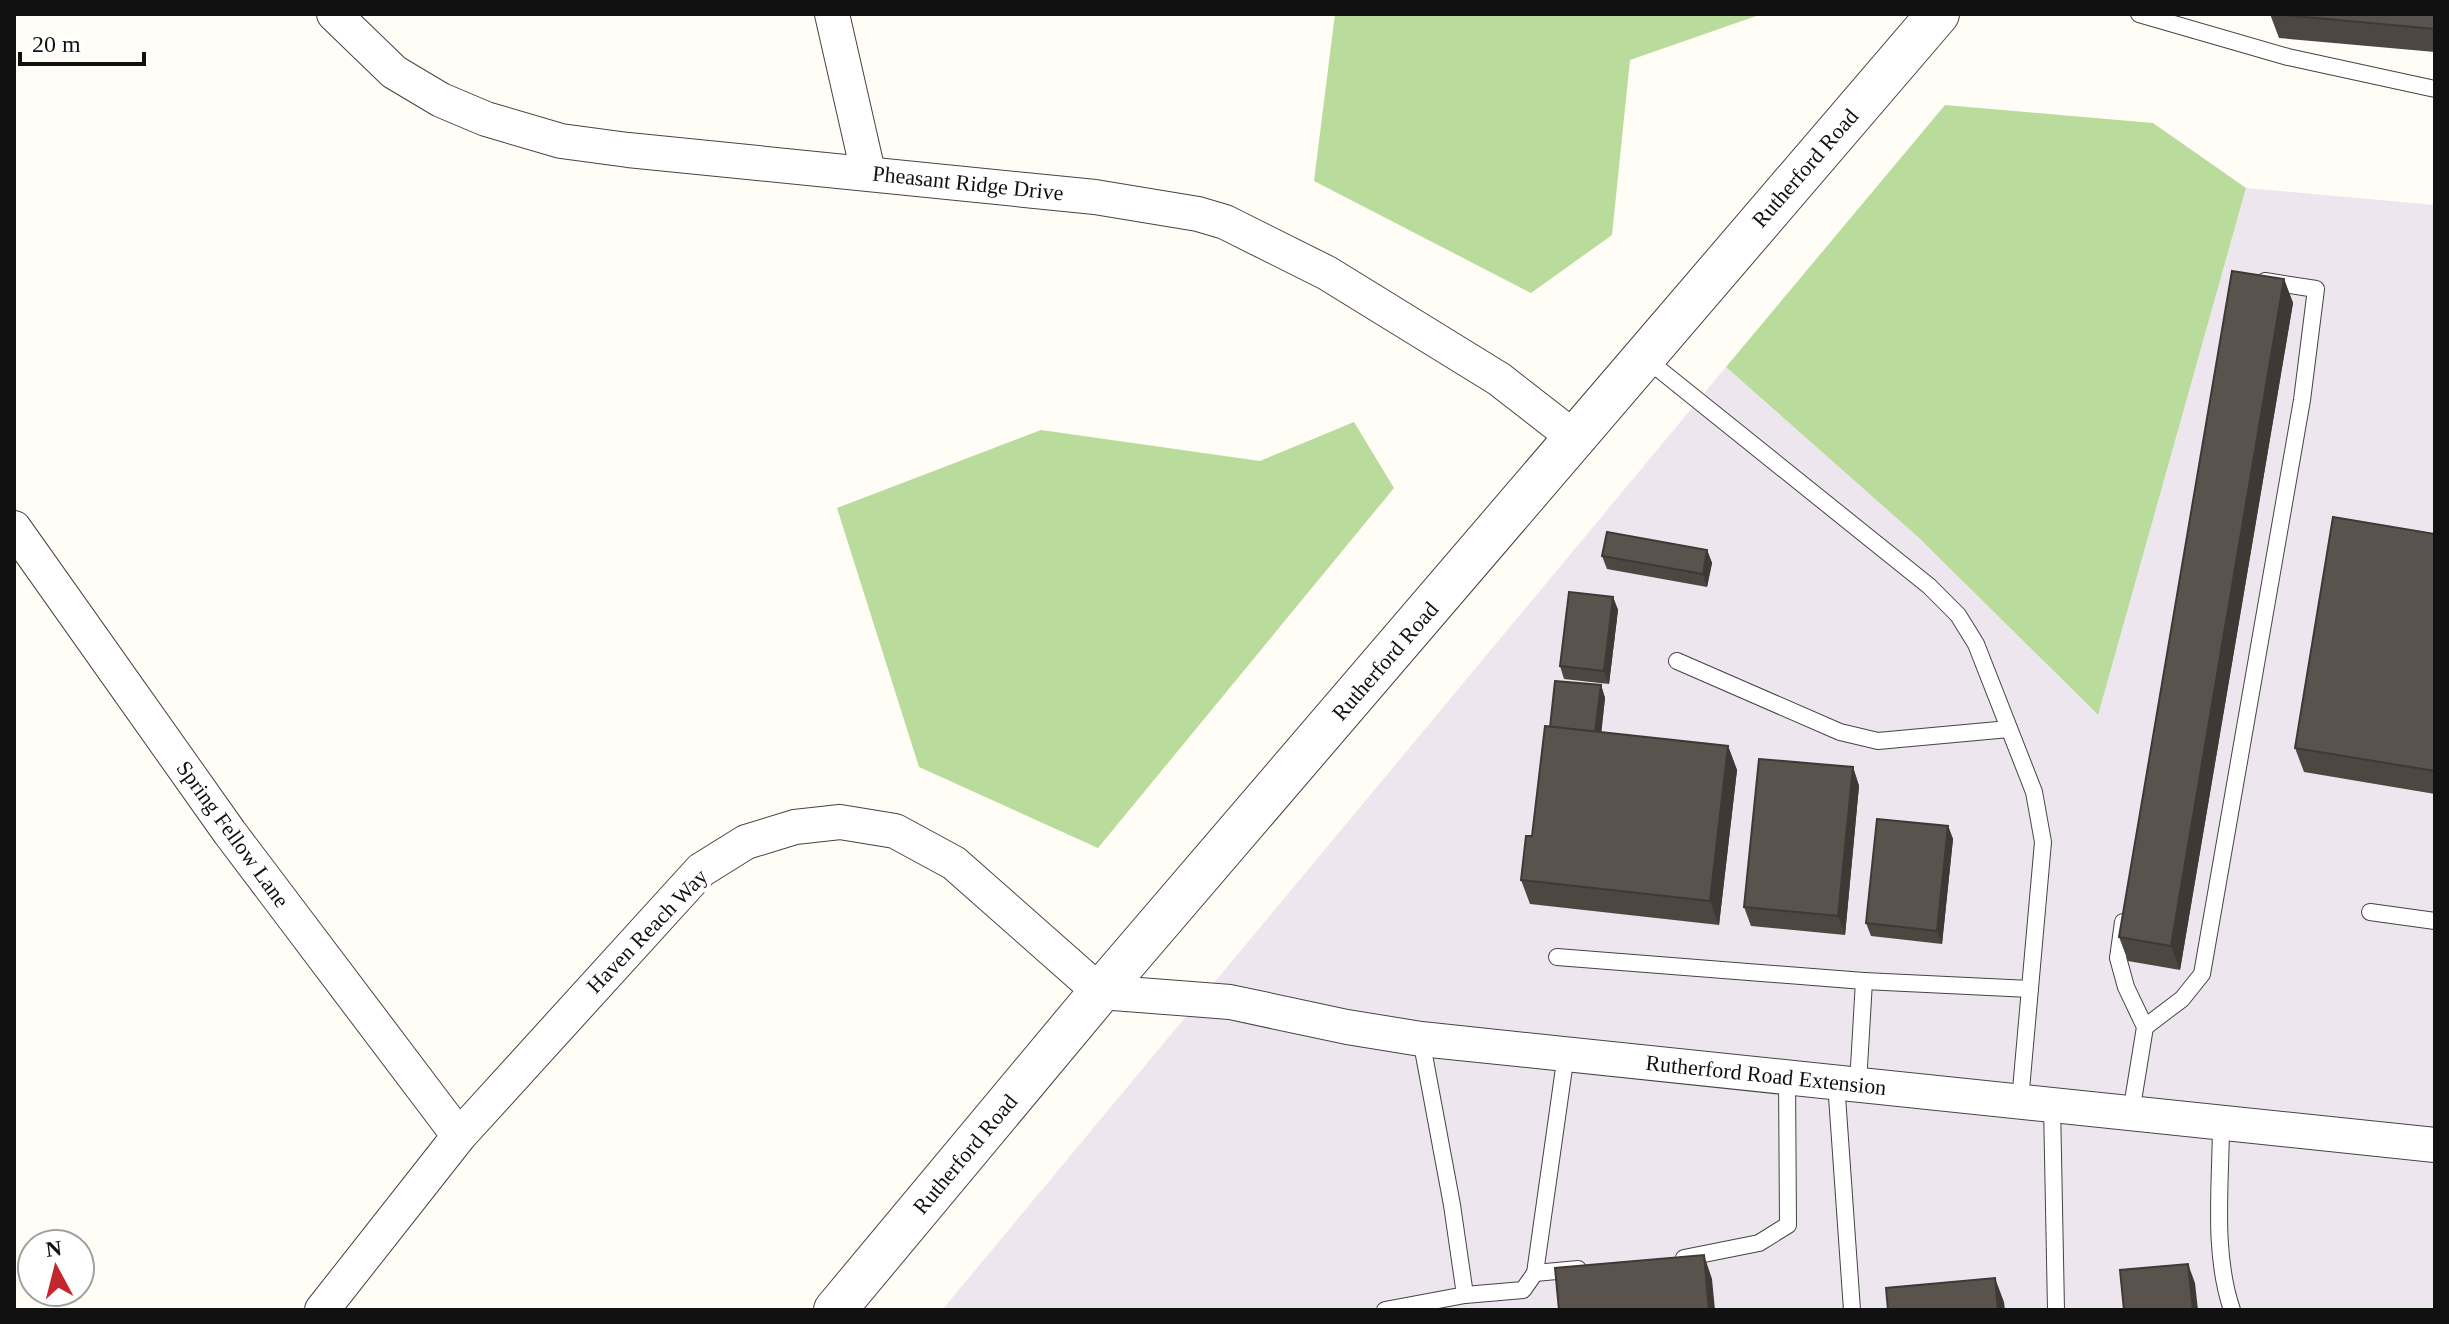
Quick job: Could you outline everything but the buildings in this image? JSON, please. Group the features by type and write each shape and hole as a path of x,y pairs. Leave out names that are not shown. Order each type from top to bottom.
{"street":[{"name":"Pheasant Ridge Drive","path":"334,14 394,72 441,100 486,119 561,141 1095,197 1198,214 1225,222 1327,273 1459,354 1499,379 1576,439"},
{"path":"832,14 868,172"},
{"name":"Rutherford Road","path":"835,1310 1100,992 1938,14"},
{"name":"Spring Fellow Lane","path":"14,528 230,833 459,1136"},
{"name":"Haven Reach Way","path":"322,1310 459,1136 701,870 746,842 795,827 840,822 895,831 954,863 1100,992"},
{"name":"Rutherford Road Extension","path":"1100,992 1230,1002 1421,1039 2435,1145"}],"lane":[{"path":"2139,14 2288,57 2435,89"},
{"path":"2145,1027 2182,999 2202,974 2302,400 2316,289 2253,279"},
{"path":"1643,357 1929,586 1958,615 1976,644 2034,792 2043,842 2030,989 2036,1103 2056,1310"},
{"path":"1677,661 1840,732 1878,741 2009,729"},
{"path":"2125,905 2118,958 2126,987 2145,1027 2131,1113"},
{"path":"2370,912 2435,921"},
{"path":"1557,957 1864,981 2030,989"},
{"path":"1852,1310 1847,1083 1864,981"},
{"path":"1421,1039 1452,1205 1465,1295"},
{"path":"1385,1310 1465,1295 1523,1290 1535,1273 1566,1054"},
{"path":"1661,1260 1693,1257 1759,1243 1788,1225 1787,1077"},
{"path":"2221,1122 2220,1252 2225,1290 2232,1310"},
{"path":"1535,1273 1598,1267"}],"shaded area":[{"path":"2246,188 2435,205 2435,1310 942,1310 1726,367 1918,537 2097,715"}],"green space":[{"path":"1335,14 1762,14 1630,60 1612,235 1531,293 1314,181"},
{"path":"1945,105 2153,123 2246,188 2098,715 1918,537 1726,367"},
{"path":"1354,422 1394,488 1098,848 919,767 837,508 1041,430 1260,461"}]}
